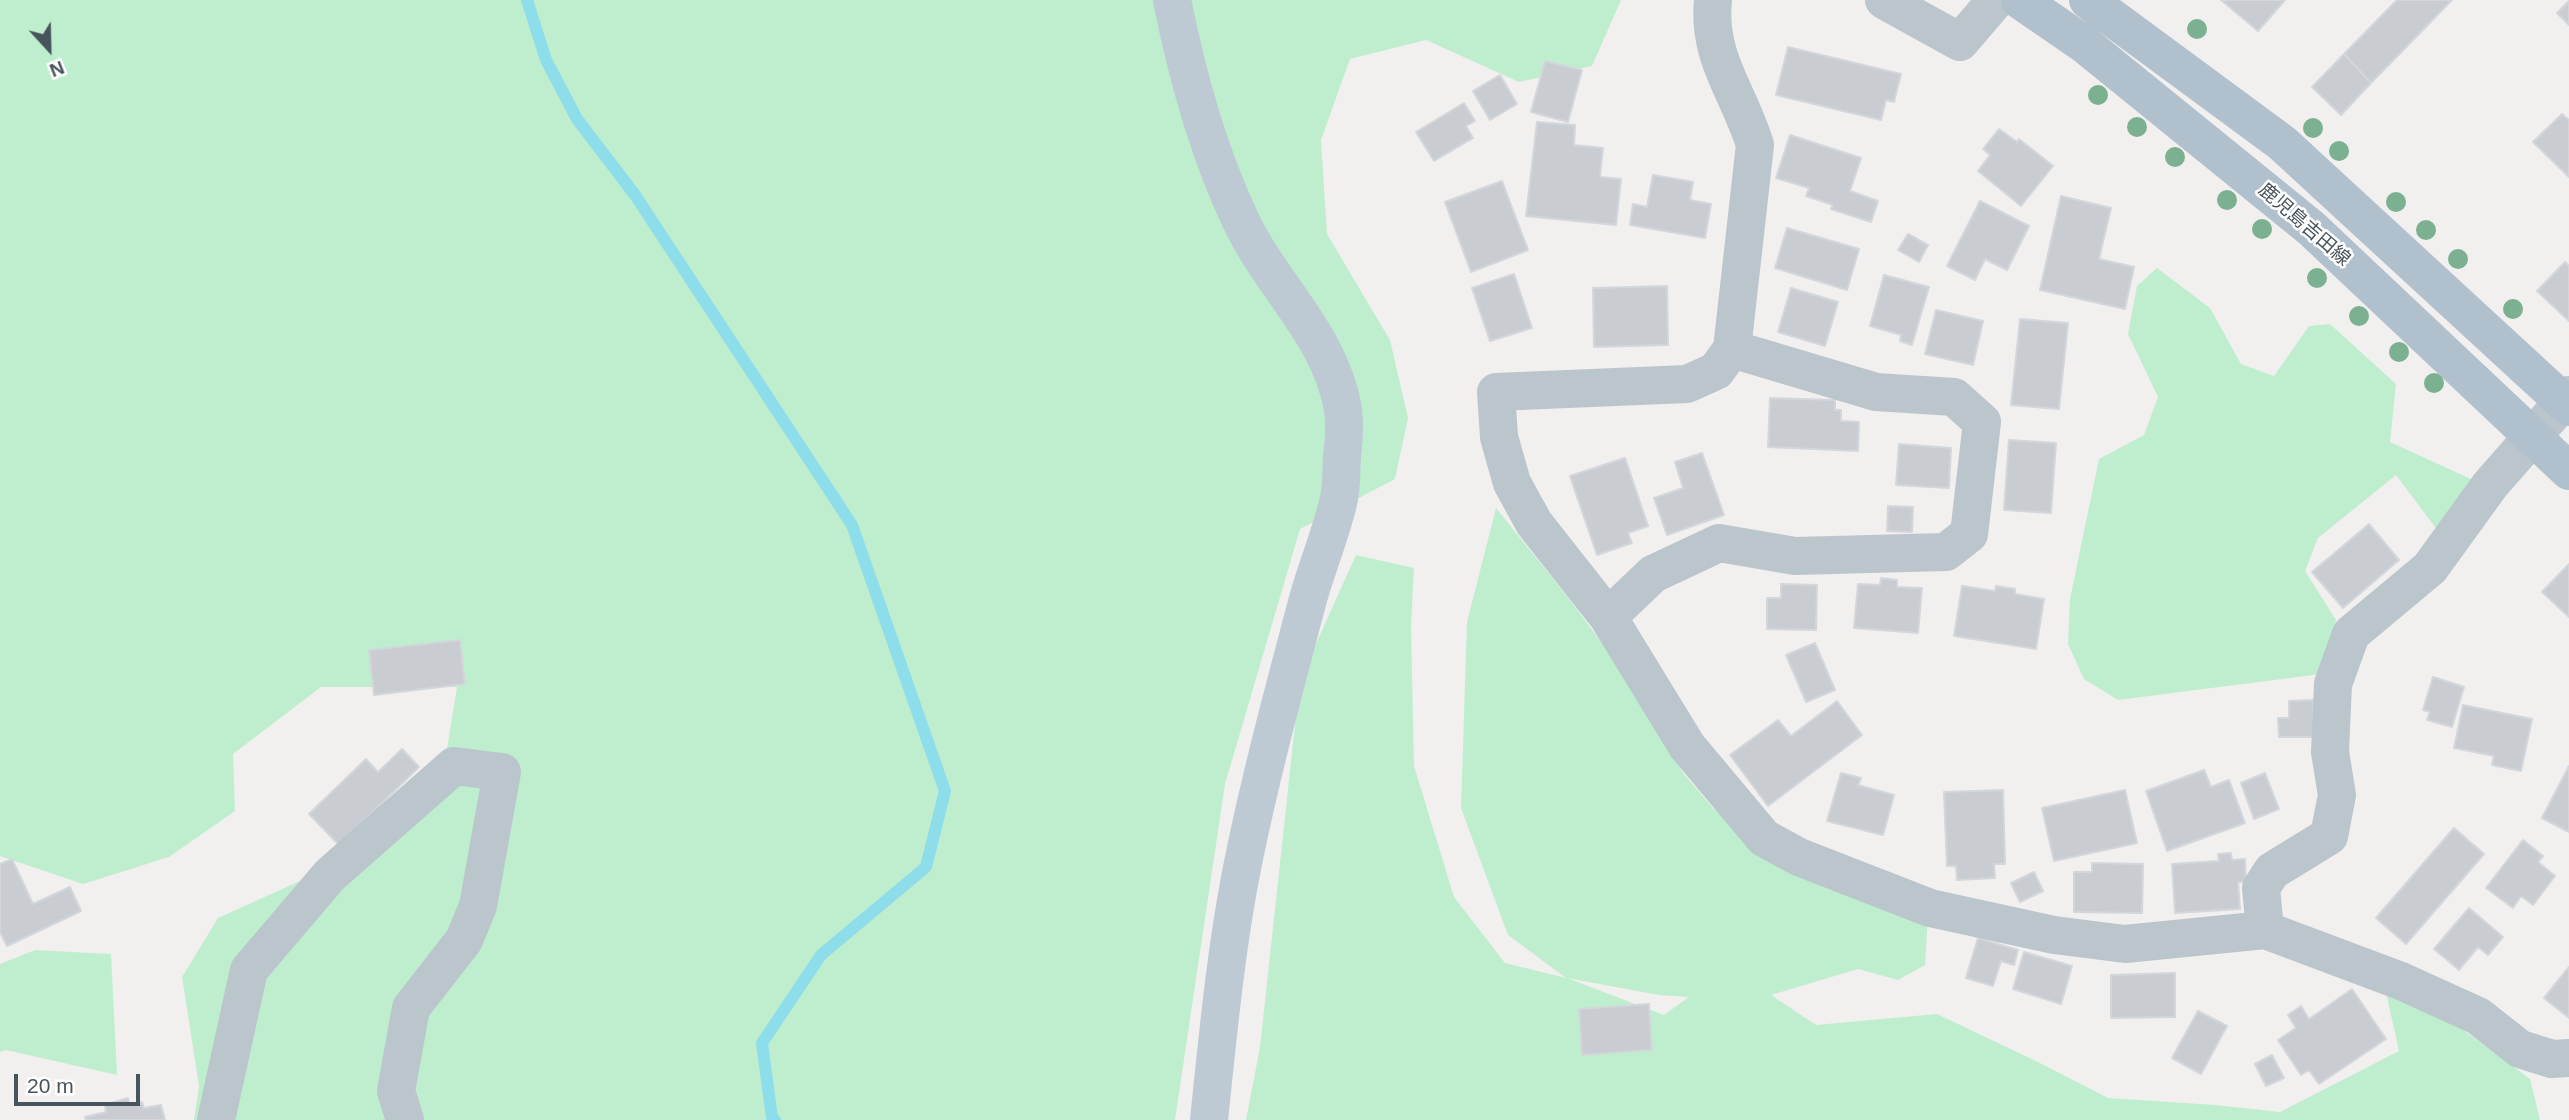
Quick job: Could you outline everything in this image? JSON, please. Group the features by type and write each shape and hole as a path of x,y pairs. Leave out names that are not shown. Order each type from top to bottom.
{"main road":[{"name":"鹿児島吉田線","path":"2020,0 2084,44 2311,228 2569,471"},
{"path":"2088,0 2282,143 2567,401"}],"street":[{"path":"1172,0 1192,91 1209,144 1240,220 1318,339 1335,377 1343,412 1344,438 1339,502 1314,577 1289,669 1243,864 1219,1025 1209,1120"},
{"path":"1713,0 1711,22 1714,45 1721,66 1749,124 1755,145 1732,349 1716,371 1687,384 1496,391 1499,437 1512,483 1534,523 1608,617 1687,746 1765,838 1799,857 1930,908 2054,935 2125,944 2264,930 2400,981 2478,1016 2520,1049 2552,1059 2569,1058"},
{"path":"1884,0 1960,42 1996,0"},
{"path":"1608,617 1653,574 1719,543 1795,556 1946,552 1969,534 1982,422 1954,397 1876,392 1732,349"},
{"path":"2264,930 2261,888 2272,871 2329,836 2337,795 2330,752 2333,684 2351,634 2430,568 2490,485 2567,401"},
{"path":"216,1120 248,970 330,875 454,766 502,772 478,905 464,940 411,1008 396,1091 405,1120"}],"green space":[{"path":"0,0 1621,0 1592,66 1519,82 1426,40 1350,59 1321,140 1327,234 1390,340 1408,418 1395,479 1300,529 1225,784 1175,1120 194,1120 199,1086 182,977 218,918 322,871 441,786 457,687 321,687 233,754 235,811 169,857 83,884 0,856"},
{"path":"2157,268 2210,308 2241,364 2274,376 2309,326 2330,324 2396,384 2390,442 2473,480 2444,539 2396,475 2318,538 2305,571 2336,620 2321,674 2118,700 2084,679 2068,644 2070,599 2099,459 2144,435 2158,397 2128,334 2137,286"},
{"path":"1496,508 1567,596 1630,681 1683,773 1713,808 1763,851 1928,916 1925,965 1898,980 1858,969 1771,995 1816,1025 1937,1014 2108,1098 2280,1112 2399,1051 2385,988 2432,1007 2530,1079 2540,1120 1246,1120 1260,1047 1300,679 1356,555 1414,568 1411,626 1414,766 1454,897 1505,963 1566,978 1508,935 1461,808 1467,622","holes":["1567,978 1659,995 1689,997 1664,1015"]},
{"path":"35,950 111,954 117,1075 6,1050 0,1052 0,964"}],"building":[{"path":"2221,0 2285,0 2258,31"},
{"path":"2397,0 2452,0 2371,83 2344,54"},
{"path":"2569,1 2569,25 2557,13"},
{"path":"1788,47 1901,74 1894,102 1886,100 1881,120 1776,95"},
{"path":"2344,54 2371,83 2341,115 2312,87"},
{"path":"1545,61 1582,70 1568,122 1531,112"},
{"path":"1500,75 1517,104 1490,120 1473,91"},
{"path":"1464,103 1475,121 1466,126 1473,138 1434,161 1416,132"},
{"path":"2562,114 2569,120 2569,177 2533,142"},
{"path":"1537,122 1575,125 1574,145 1603,148 1600,177 1621,179 1616,225 1526,216"},
{"path":"1999,129 2017,142 2019,139 2053,166 2021,206 1978,171 1990,155 1983,149"},
{"path":"1790,135 1861,158 1850,191 1878,201 1871,222 1831,209 1833,205 1806,196 1809,188 1776,178"},
{"path":"1653,175 1693,182 1690,200 1711,204 1705,238 1630,225 1633,204 1647,207"},
{"path":"1502,181 1528,250 1471,272 1445,202"},
{"path":"2061,196 2111,208 2099,259 2134,267 2125,309 2040,290"},
{"path":"1980,201 2029,226 2007,270 1985,259 1975,280 1947,266"},
{"path":"1787,228 1859,249 1847,290 1775,268"},
{"path":"1908,234 1928,245 1919,262 1898,250"},
{"path":"2565,262 2569,266 2569,321 2537,291"},
{"path":"1514,274 1532,328 1490,341 1472,288"},
{"path":"1884,275 1929,287 1912,345 1900,341 1901,335 1870,326"},
{"path":"1667,286 1668,345 1594,347 1593,288"},
{"path":"1791,288 1838,302 1825,346 1778,332"},
{"path":"1936,310 1983,321 1973,365 1925,354"},
{"path":"2020,319 2068,323 2059,409 2011,405"},
{"path":"1770,398 1835,400 1835,410 1841,410 1841,421 1859,422 1858,451 1768,447"},
{"path":"2009,440 2056,443 2051,513 2004,510"},
{"path":"1899,444 1951,448 1949,488 1896,485"},
{"path":"1702,453 1724,515 1667,535 1654,498 1683,488 1675,462"},
{"path":"1625,458 1648,526 1628,533 1632,543 1597,555 1570,476"},
{"path":"1888,506 1913,507 1912,532 1887,531"},
{"path":"2369,524 2399,560 2343,608 2312,572"},
{"path":"2569,564 2569,617 2542,592"},
{"path":"1881,578 1897,580 1897,587 1922,588 1918,633 1854,628 1858,584 1880,585"},
{"path":"1781,584 1817,585 1816,630 1767,629 1767,598 1781,598"},
{"path":"1962,586 1995,591 1996,586 2015,589 2015,594 2044,599 2036,649 1954,636"},
{"path":"460,640 465,684 374,695 369,650"},
{"path":"1815,643 1835,690 1806,702 1786,655"},
{"path":"2433,677 2464,687 2452,727 2427,720 2430,712 2423,710"},
{"path":"2313,700 2314,737 2279,737 2278,718 2289,718 2289,701"},
{"path":"1837,701 1862,735 1768,806 1730,755 1778,720 1791,736"},
{"path":"2463,705 2532,719 2521,771 2492,765 2494,756 2454,748"},
{"path":"402,749 419,767 339,845 309,814 366,759 378,772"},
{"path":"2569,766 2569,832 2542,818"},
{"path":"2204,770 2211,787 2229,780 2245,823 2167,851 2146,791"},
{"path":"1841,773 1861,778 1858,785 1894,795 1883,835 1827,821"},
{"path":"2265,773 2279,809 2254,819 2241,783"},
{"path":"2003,790 2005,864 1994,864 1995,878 1957,880 1956,866 1947,866 1944,792"},
{"path":"2125,790 2137,843 2054,861 2042,808"},
{"path":"2454,828 2484,854 2406,944 2376,918"},
{"path":"2523,840 2543,856 2538,862 2555,876 2533,905 2521,896 2513,908 2486,888"},
{"path":"2231,853 2232,860 2245,859 2246,882 2238,882 2240,909 2175,913 2172,864 2219,861 2218,854"},
{"path":"12,859 33,904 70,887 81,911 7,946 0,932 0,864"},
{"path":"2092,863 2143,864 2142,913 2074,912 2074,872 2092,872"},
{"path":"2034,872 2043,891 2020,902 2011,883"},
{"path":"2469,908 2503,937 2488,955 2478,947 2459,970 2434,949"},
{"path":"1978,938 2018,950 2014,965 2001,961 1993,986 1966,978"},
{"path":"2024,952 2072,966 2061,1004 2013,989"},
{"path":"2569,967 2569,1018 2544,998"},
{"path":"2175,973 2175,1017 2111,1018 2111,975"},
{"path":"2352,989 2386,1039 2319,1084 2309,1070 2301,1075 2278,1040 2296,1028 2288,1015 2301,1006 2309,1019"},
{"path":"1649,1004 1652,1050 1582,1055 1579,1009"},
{"path":"2198,1011 2227,1026 2201,1074 2172,1058"},
{"path":"2272,1055 2284,1078 2266,1086 2255,1064"},
{"path":"128,1098 130,1105 142,1102 144,1108 161,1105 165,1120 86,1120 85,1117 106,1112 105,1105"}],"waterway":[{"path":"527,0 546,60 577,119 635,195 852,525 945,791 926,867 821,955 762,1043 772,1118 775,1120"}]}
